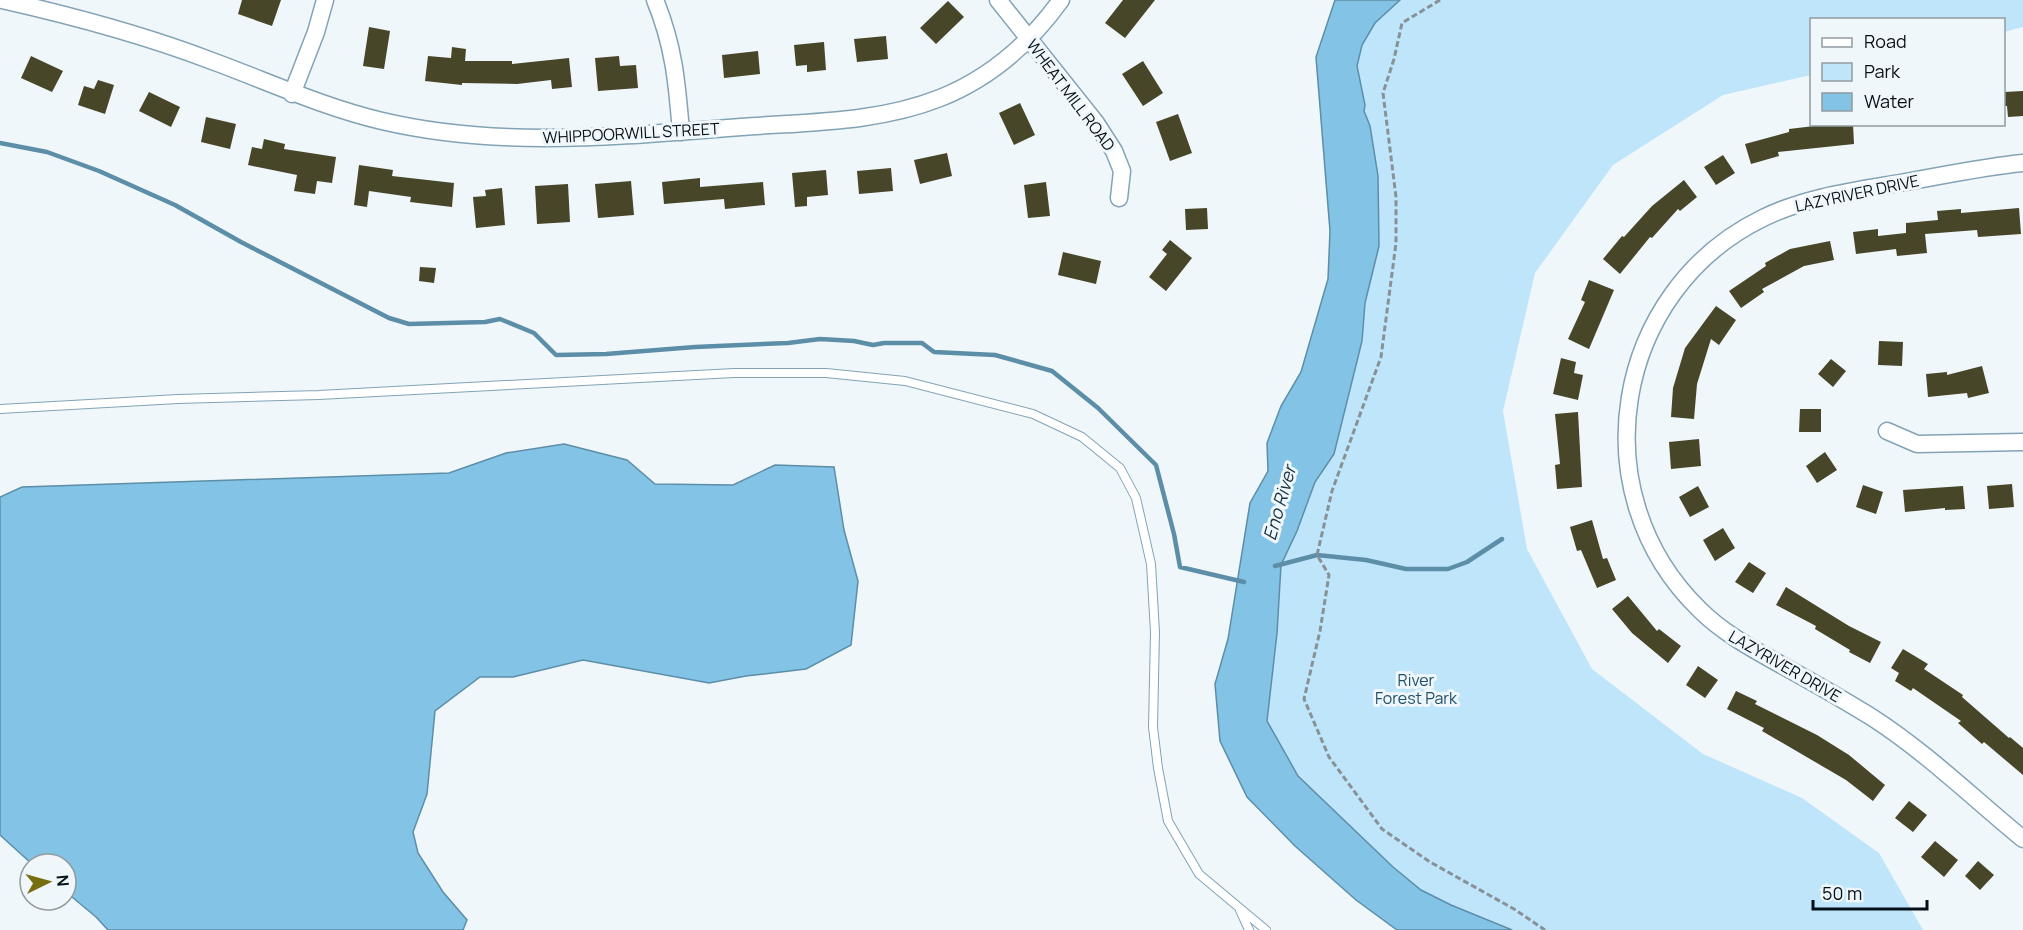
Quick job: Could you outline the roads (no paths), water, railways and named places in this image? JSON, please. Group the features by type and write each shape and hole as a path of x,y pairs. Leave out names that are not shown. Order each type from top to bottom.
{"street":[{"name":"WHIPPOORWILL STREET","path":"2,0 72,16 175,48 292,94 382,122 488,137 573,139 858,119 903,110 943,97 1007,59 1030,38 1061,0"},
{"path":"292,94 316,32 325,0"},
{"path":"655,0 671,44 676,72 681,132"},
{"name":"WHEAT MILL ROAD","path":"998,0 1096,123 1114,151 1122,171 1119,198"},
{"name":"LAZYRIVER DRIVE","path":"2023,163 1972,170 1805,201 1762,218 1723,242 1682,281 1668,298 1653,324 1634,372 1626,414 1626,438 1632,490 1642,521 1655,550 1668,571 1700,610 1741,642 1845,701 1903,738 2023,839"},
{"path":"1887,431 1917,444 2023,442"}],"lane":[{"path":"0,409 734,373 826,373 905,381 1033,414 1082,438 1120,468 1136,498 1151,564 1155,632 1153,727 1168,821 1199,874 1266,930"},
{"path":"1238,907 1249,930"}],"water":[{"name":"Eno River","path":"1335,0 1400,0 1375,23 1362,45 1357,66 1378,176 1379,246 1365,303 1362,341 1334,454 1315,482 1297,531 1281,565 1277,633 1267,721 1298,776 1393,867 1421,890 1512,930 1397,930 1356,900 1295,846 1247,797 1220,741 1215,684 1228,639 1250,503 1268,471 1267,443 1281,406 1301,372 1328,279 1330,231 1316,57"},
{"path":"564,444 627,460 655,484 733,485 775,465 834,467 844,530 858,581 851,645 806,669 709,683 583,660 513,677 480,677 435,711 427,794 413,832 418,853 443,892 467,920 463,930 108,930 78,902 78,852 19,852 0,835 0,497 22,487 449,473 506,453"}],"waterway":[{"path":"0,143 47,152 99,171 175,205 241,242 389,318 409,324 485,322 500,319 534,333 556,355 788,343 820,339 854,341 873,345 922,343 934,352 995,355 1052,371 1098,408 1156,465 1180,567 1244,582"},
{"path":"1275,566 1317,555 1366,560 1406,569 1448,569 1467,562 1502,539"}],"park label":[{"name":"River Forest Park","path":"1416,689"}]}
